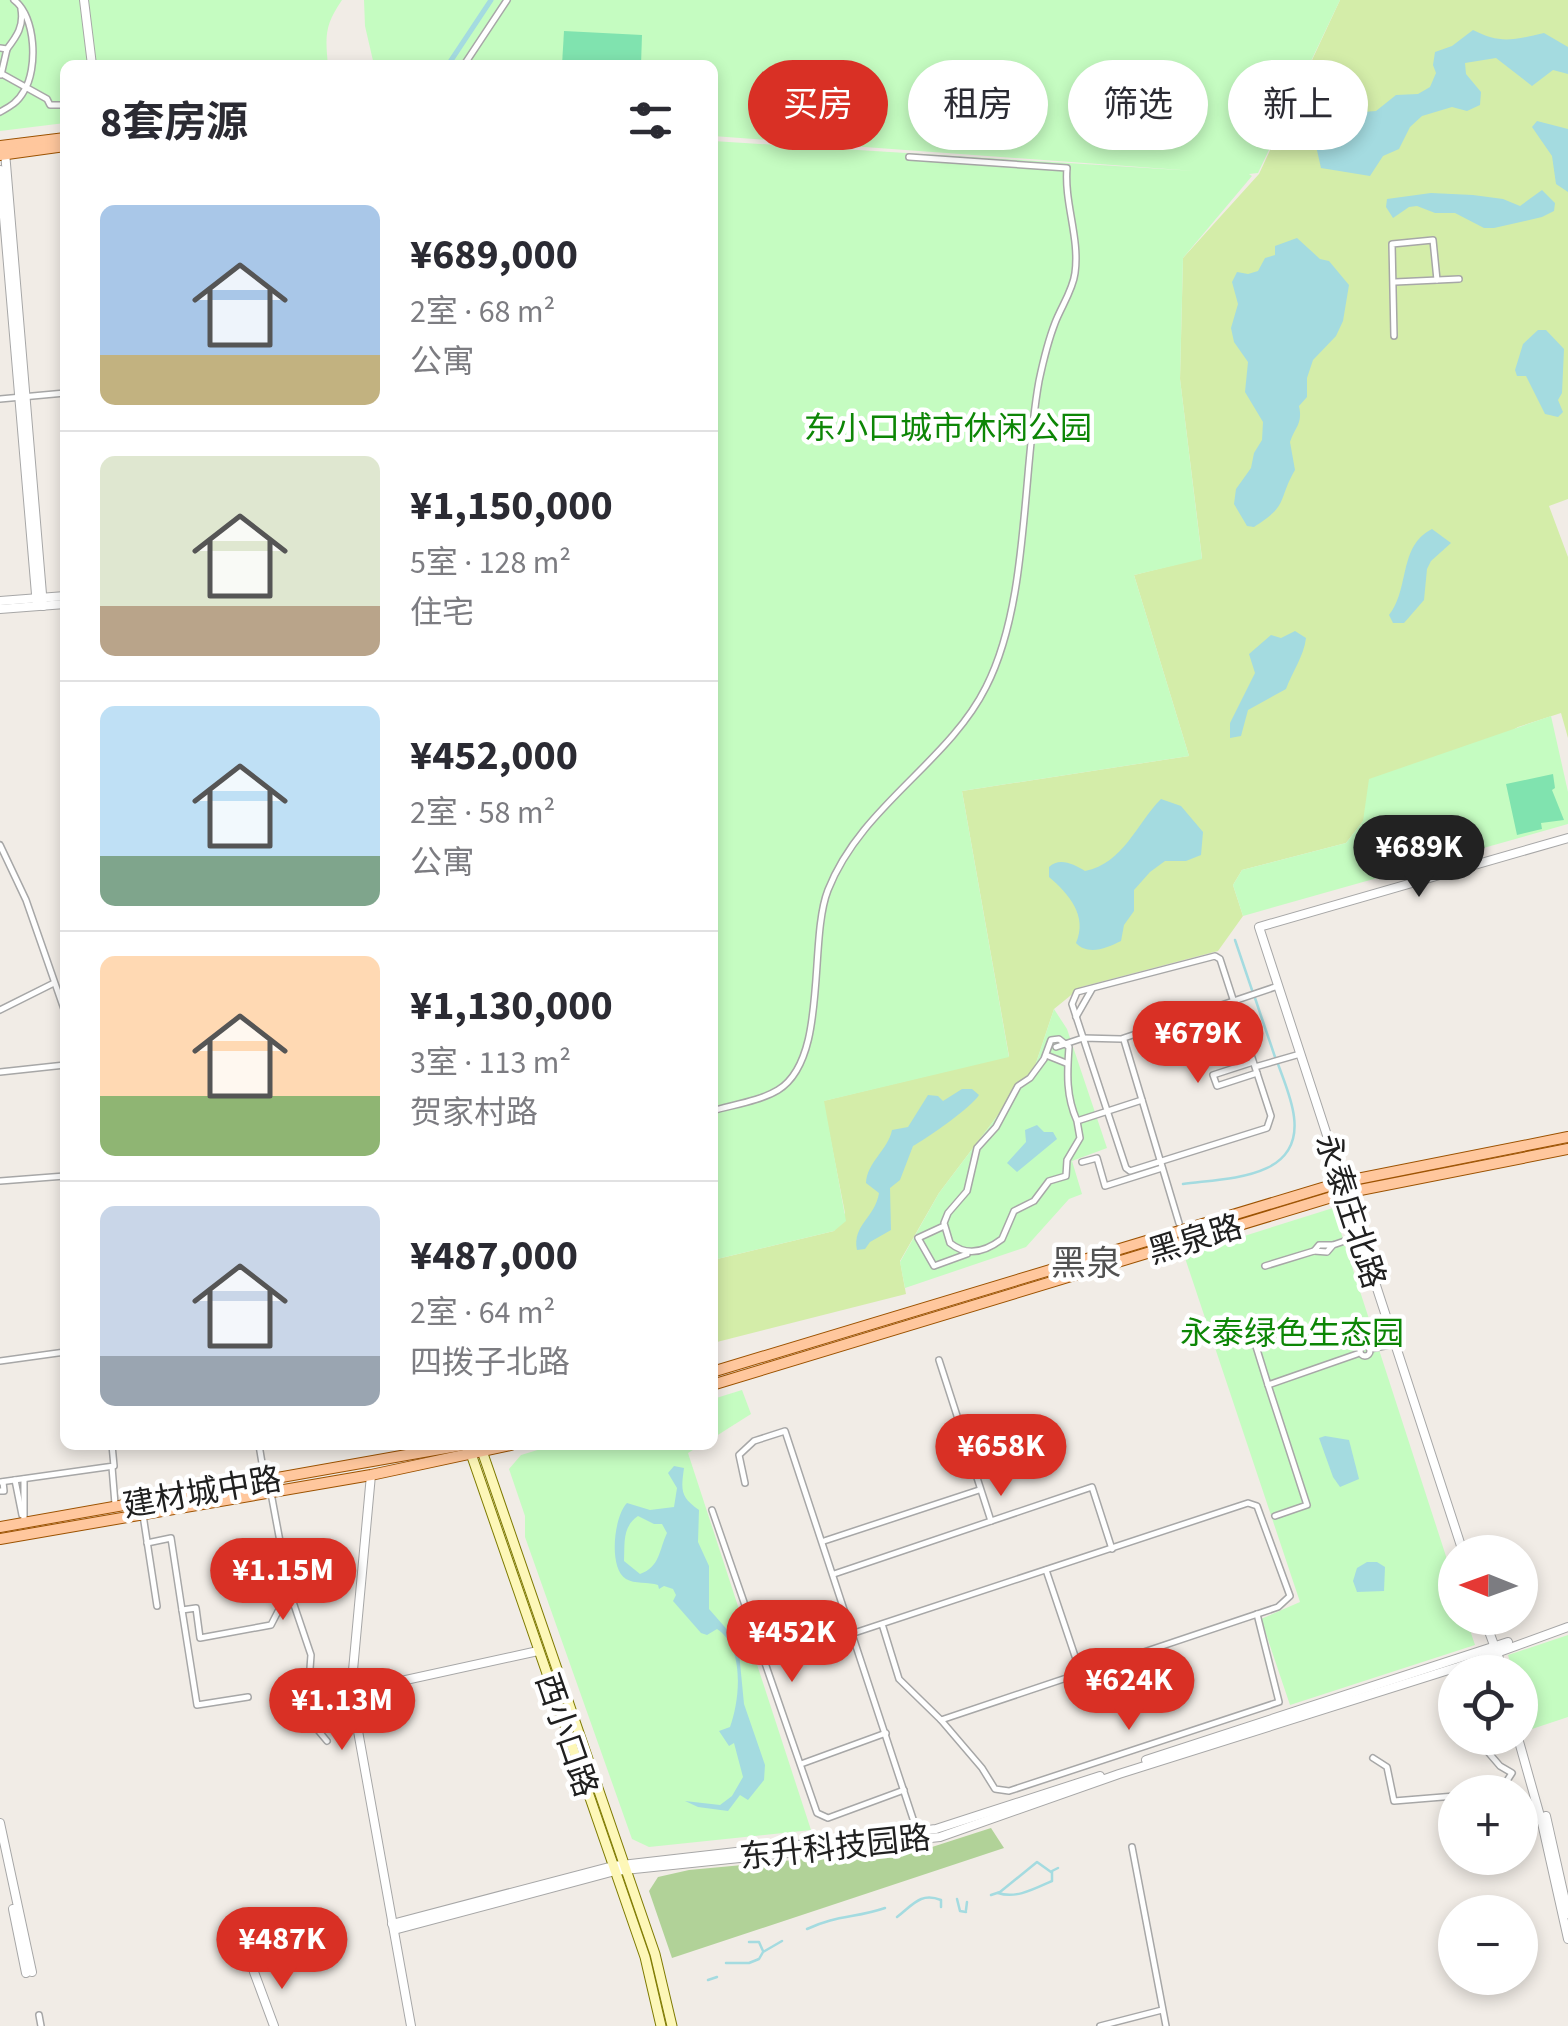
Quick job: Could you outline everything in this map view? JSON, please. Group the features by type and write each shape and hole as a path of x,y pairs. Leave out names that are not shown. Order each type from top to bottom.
{"main road":[{"path":"2,150 60,139"},
{"path":"2,150 60,146"},
{"name":"黑泉路","path":"718,1370 1344,1187 1568,1136"},
{"name":"黑泉路","path":"718,1383 1344,1187 1568,1150"},
{"name":"建材城中路","path":"147,1510 265,1481 466,1450"},
{"name":"建材城中路","path":"0,1527 270,1493 371,1475 469,1450"},
{"name":"西小口路","path":"473,1450 538,1651 664,1983 672,2026"},
{"name":"西小口路","path":"473,1450 619,1868 650,1971 661,2026"},
{"name":"建材城中路","path":"0,1540 124,1510"}],"street":[{"path":"84,0 91,60"},
{"path":"467,60 506,0"},
{"path":"18,2 23,22 4,48 1,75 47,99 50,105 60,106"},
{"path":"0,112 14,104 27,88 32,48 30,26 18,2"},
{"path":"2,150 40,602"},
{"path":"718,1109 778,1090 803,1063 816,986 820,920 828,889 853,845 892,794 945,744 986,688 1006,634 1039,382 1054,326 1075,275 1073,217 1065,190 1067,168 909,157"},
{"path":"0,170 22,397"},
{"path":"1394,336 1392,244 1433,240 1437,280"},
{"path":"1395,282 1459,280"},
{"path":"0,399 60,394"},
{"path":"0,609 60,597"},
{"path":"0,601 60,604"},
{"name":"永泰庄北路","path":"1457,1535 1259,927 1568,838"},
{"path":"0,845 26,900 60,999"},
{"path":"1082,1162 1097,1158 1105,1186 1270,1126 1271,1116 1220,959 1210,955 1092,988 1072,998 1126,1168 1161,1165"},
{"path":"0,1010 54,983"},
{"path":"1056,1047 1083,1038 1123,1039 1278,986"},
{"path":"1076,1017 1092,988"},
{"path":"969,1252 950,1243 944,1226 948,1213 967,1191 977,1148 996,1127 1018,1086 1030,1078 1054,1039 1066,1043"},
{"path":"1123,1039 1179,1224"},
{"path":"944,1226 918,1238 934,1266 1002,1240 1014,1211 1034,1201 1049,1181 1066,1176 1067,1160 1080,1138 1068,1100 1066,1043"},
{"path":"1046,1054 1066,1063"},
{"path":"1255,1067 1216,1086 1213,1075 1300,1054"},
{"path":"0,1072 60,1066"},
{"path":"1077,1121 1142,1100"},
{"path":"0,1181 60,1176"},
{"path":"1265,1266 1314,1251 1319,1245 1333,1245 1359,1236"},
{"path":"1250,1327 1307,1504 1275,1516"},
{"path":"1268,1385 1358,1354 1363,1347 1394,1344"},
{"path":"0,1361 60,1353"},
{"path":"939,1360 991,1521"},
{"path":"745,1483 739,1454 754,1441 785,1431 917,1831"},
{"path":"112,1450 112,1466 124,1510"},
{"path":"260,1450 265,1481"},
{"path":"0,1492 4,1491 2,1482 112,1466"},
{"path":"371,1475 351,1692 411,2026"},
{"path":"24,1479 24,1523"},
{"path":"15,1480 24,1523"},
{"path":"834,1574 1092,1488 1112,1549"},
{"path":"824,1541 980,1490"},
{"path":"270,1493 289,1590 311,1654 308,1682 312,1723 326,1742"},
{"path":"854,1633 1248,1503 1257,1506 1290,1596 1284,1604 941,1720"},
{"path":"147,1510 147,1542 157,1606"},
{"path":"712,1510 818,1813 828,1818 904,1790"},
{"path":"147,1542 171,1538 197,1705 248,1697"},
{"path":"1046,1570 1081,1674"},
{"path":"182,1610 196,1608 200,1638 271,1626 289,1590"},
{"path":"882,1624 899,1679 941,1720 995,1789 1009,1790 1279,1702 1257,1614"},
{"path":"1495,1651 1568,1625"},
{"path":"1490,1635 1496,1655"},
{"path":"351,1692 538,1651"},
{"name":"东升科技园路","path":"619,1868 940,1838 1119,1774 1495,1651"},
{"name":"东升科技园路","path":"393,1927 619,1868 936,1829 1495,1651"},
{"path":"800,1764 886,1733"},
{"path":"1491,1755 1511,1775"},
{"path":"1523,1755 1568,1938"},
{"path":"1528,1755 1568,1914"},
{"path":"1373,1758 1386,1767 1394,1801 1438,1797"},
{"path":"0,1822 29,1973 0,1846"},
{"path":"1132,1847 1166,2026"},
{"path":"254,1972 274,2026"},
{"path":"1100,2026 1162,2010"},
{"path":"39,2015 41,2026"}],"green space":[{"path":"0,0 342,0 328,31 328,60 60,60 60,124 0,131"},
{"name":"东小口城市休闲公园","path":"364,0 1340,0 1312,60 1228,60 1228,150 1269,150 1258,173 1249,174 1252,176 1183,258 1180,379 1202,559 1134,575 1189,756 962,791 1009,1057 824,1101 846,1221 834,1231 718,1259 718,141 748,143 748,150 858,150 1195,171 888,149 888,60 748,60 748,139 718,136 718,60 373,60"},
{"path":"1340,0 1568,0 1568,499 1549,506 1568,557 1568,738 1561,713 1518,727 1363,821 1346,843 1242,870 1233,885 1243,916 1218,951 1081,987 1054,1009 1035,1066 939,1193 900,1261 906,1294 718,1342 718,1259 834,1231 845,1213 823,1101 1009,1056 962,791 1189,756 1134,575 1202,558 1180,379 1183,258 1259,174 1270,150 1368,150 1368,60 1312,60"},
{"path":"564,31 642,35 641,60 562,60"},
{"path":"1551,716 1568,792 1568,824 1243,916 1233,885 1242,870 1346,843 1363,821 1369,779"},
{"path":"1553,774 1552,790 1564,820 1541,823 1542,829 1517,835 1506,784"},
{"path":"1054,1009 1067,1029 1107,1148 1072,1161 1082,1194 1069,1199 1026,1247 905,1288 900,1262 939,1193 1035,1066"},
{"name":"永泰绿色生态园","path":"1333,1208 1439,1535 1438,1635 1472,1635 1475,1645 1290,1705 1261,1619 1300,1602 1184,1255"},
{"path":"742,1390 751,1414 718,1435 718,1397"},
{"path":"538,1450 693,1450 688,1453 811,1830 649,1847 632,1839 525,1537 525,1516 509,1469 521,1455"},
{"path":"1568,1635 1568,1717 1538,1727 1538,1655 1508,1655"},
{"path":"991,1828 1004,1848 672,1958 649,1891 658,1877 689,1870 932,1847"}],"water":[{"path":"1473,30 1507,39 1544,33 1568,47 1568,74 1553,70 1532,86 1496,58 1465,63 1466,74 1481,92 1480,105 1467,111 1452,107 1422,116 1410,127 1399,149 1383,156 1370,176 1321,168 1317,150 1368,150 1368,112 1376,111 1396,95 1418,94 1430,87 1436,73 1435,52 1452,46"},
{"path":"1537,121 1568,129 1568,192 1556,184 1552,156 1532,127"},
{"path":"1542,190 1555,203 1554,211 1494,228 1484,228 1455,213 1435,213 1417,206 1393,218 1386,207 1387,199 1431,193 1503,199 1520,206"},
{"path":"1297,238 1320,259 1329,261 1349,285 1343,321 1336,336 1313,360 1307,378 1307,397 1299,406 1299,421 1290,442 1295,470 1281,502 1254,527 1247,526 1234,504 1236,489 1251,468 1262,440 1263,422 1245,392 1248,362 1234,342 1231,328 1238,304 1232,282 1237,272 1258,271 1265,258 1275,255 1275,246"},
{"path":"1538,330 1546,330 1564,349 1562,393 1558,400 1563,412 1558,417 1545,414 1526,376 1517,376 1515,370 1523,344"},
{"path":"1432,529 1451,543 1427,569 1424,600 1404,623 1393,623 1389,615 1400,593 1409,557 1421,537"},
{"path":"1295,631 1306,638 1286,689 1248,710 1241,736 1230,738 1230,723 1255,673 1249,654 1271,635 1281,638"},
{"path":"1161,799 1181,806 1203,832 1201,855 1186,861 1165,861 1150,872 1134,890 1134,911 1124,925 1121,941 1098,949 1081,947 1076,943 1078,915 1069,898 1049,877 1049,867 1062,862 1085,871 1110,860"},
{"path":"962,1089 972,1089 979,1095 913,1146 900,1180 890,1188 891,1230 865,1249 857,1250 858,1234 879,1193 866,1183 867,1176 892,1130 908,1127 928,1095 943,1101"},
{"path":"1037,1125 1044,1132 1053,1132 1057,1139 1017,1172 1007,1163 1026,1142 1025,1130"},
{"path":"1319,1438 1349,1440 1359,1479 1340,1487"},
{"path":"674,1466 684,1468 683,1492 699,1510 698,1542 709,1566 709,1609 738,1642 744,1704 765,1765 764,1780 748,1800 740,1795 728,1811 685,1801 720,1805 732,1796 743,1777 734,1743 729,1746 719,1731 730,1727 736,1703 738,1675 732,1648 717,1629 707,1635 701,1633 673,1601 673,1589 626,1579 620,1573 615,1554 616,1530 627,1503 650,1510 674,1507 677,1488 668,1473","holes":["638,1516 662,1524 667,1533 655,1562 640,1574 624,1561 627,1530"]},
{"path":"1367,1562 1385,1567 1384,1591 1357,1592 1353,1581 1357,1568"}],"waterway":[{"path":"451,60 491,0"},
{"path":"1235,940 1252,990"},
{"path":"1255,998 1275,1057"},
{"path":"1183,1184 1258,1172 1286,1153 1293,1138 1294,1117 1278,1064"},
{"path":"991,1895 1037,1862 1051,1872"},
{"path":"998,1893 1018,1894 1038,1887 1052,1881 1052,1871 1058,1868"},
{"path":"897,1917 922,1899 941,1900 941,1907"},
{"path":"957,1899 960,1911 966,1912"},
{"path":"966,1910 967,1902"},
{"path":"807,1929 885,1908"},
{"path":"726,1963 749,1963 782,1941"},
{"path":"749,1942 759,1942 763,1951"},
{"path":"708,1980 717,1977"}],"district":[{"name":"黑泉","path":"1086,1263"}]}
